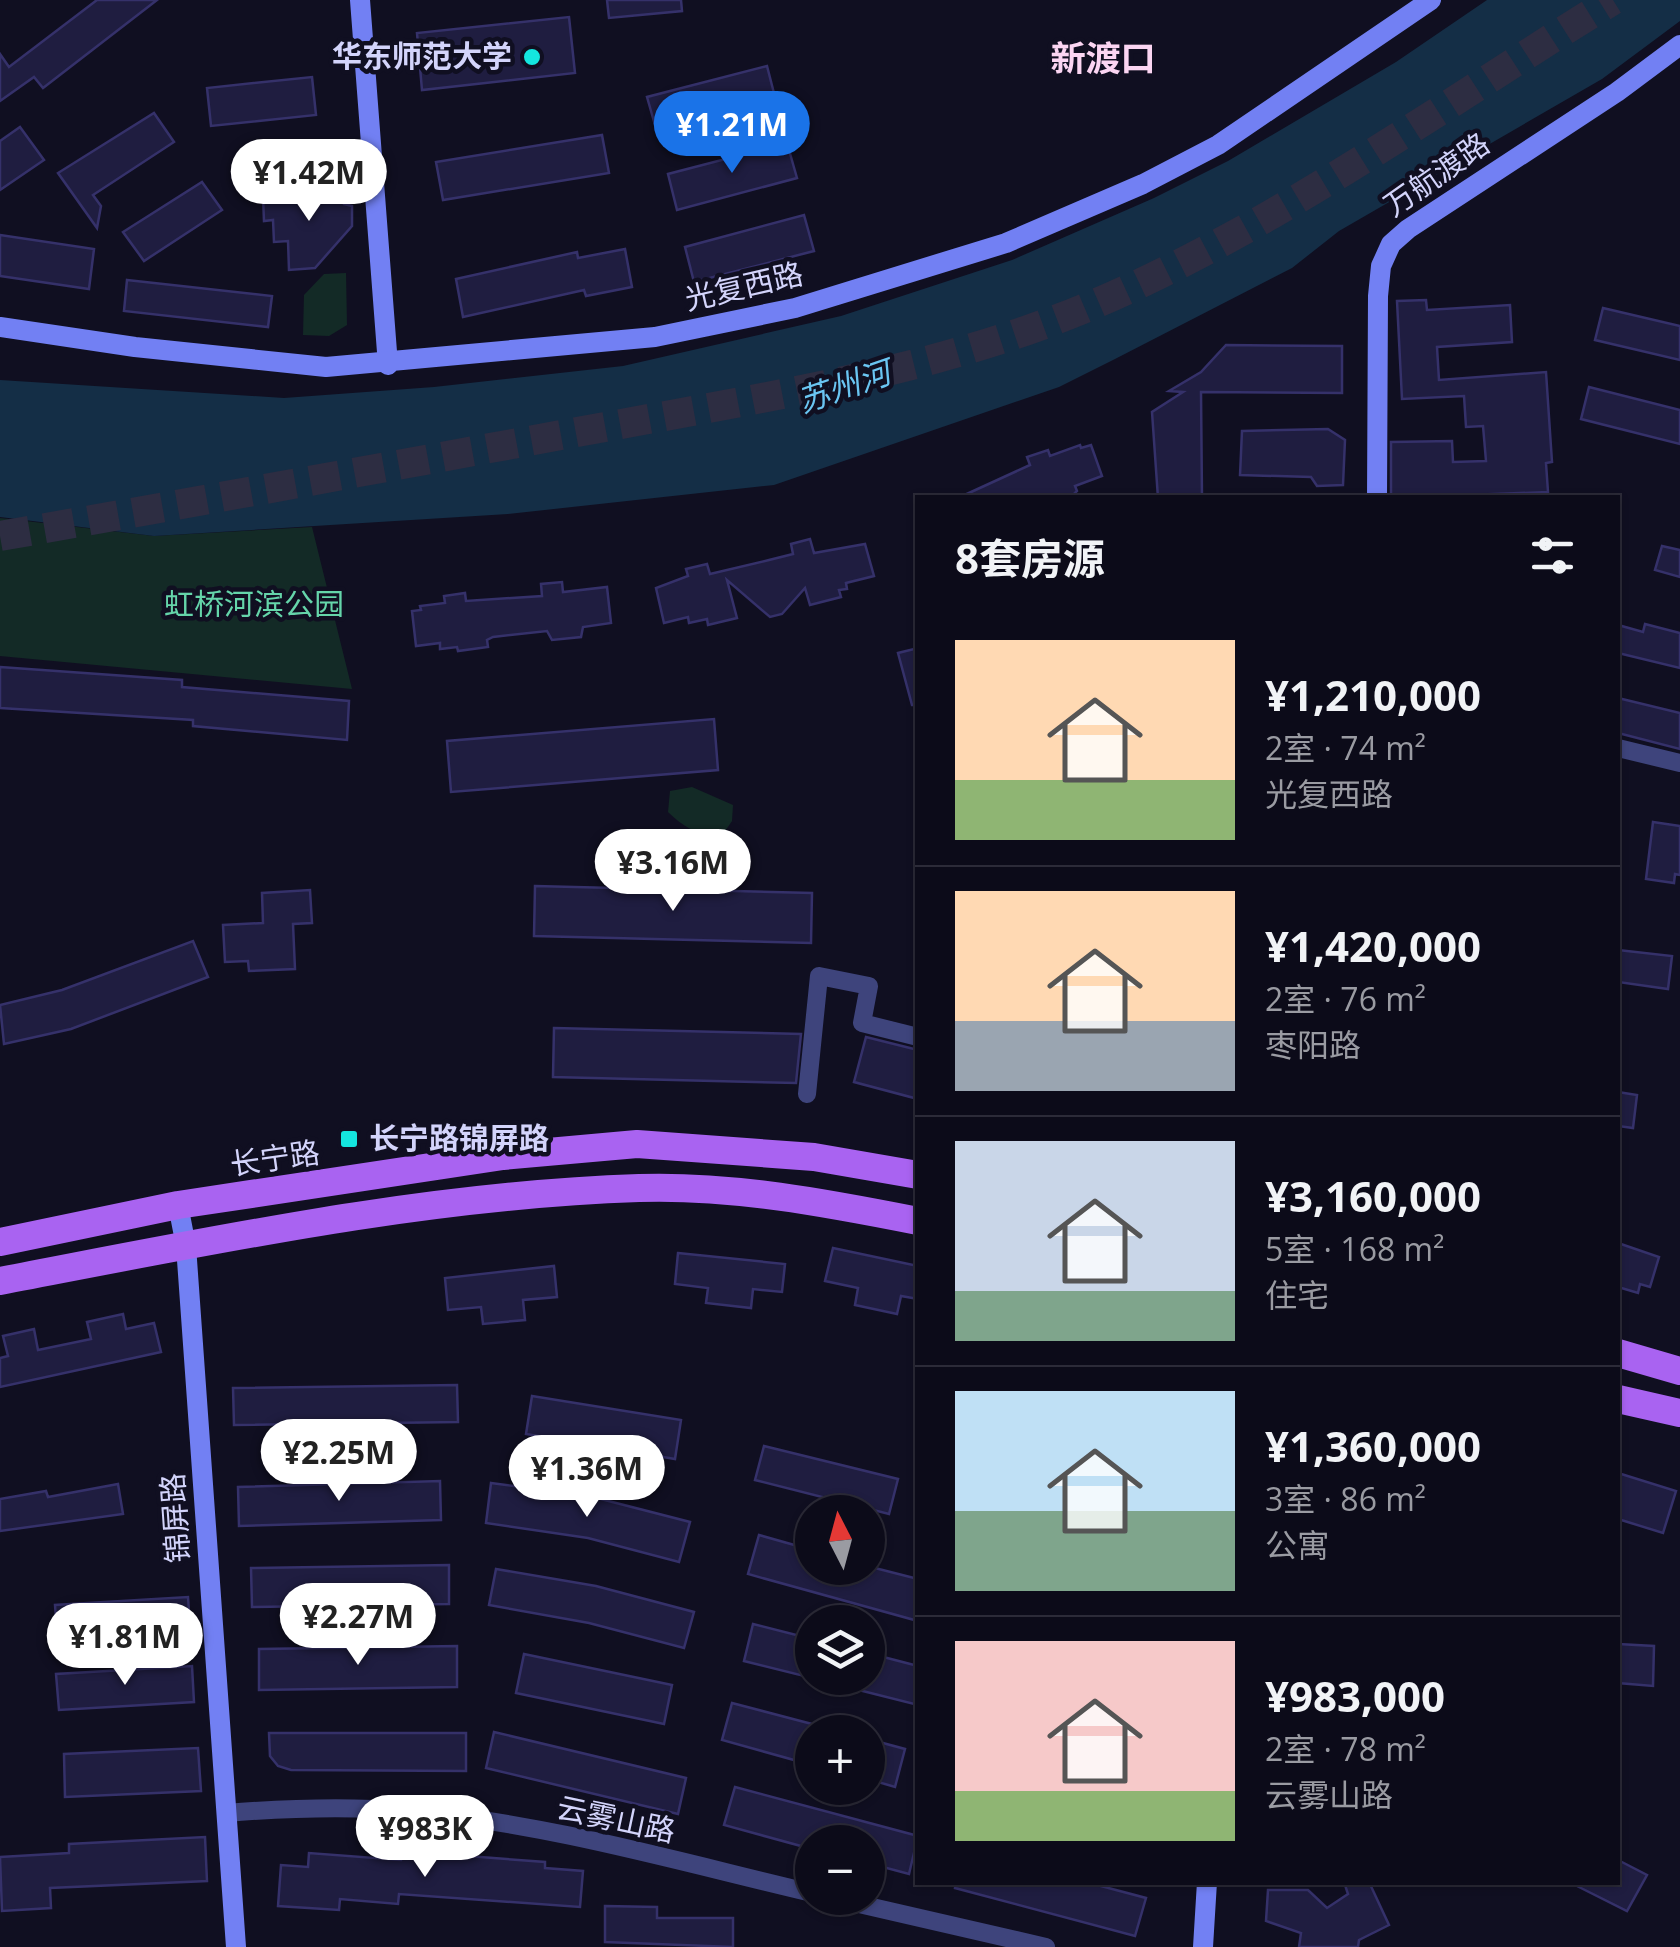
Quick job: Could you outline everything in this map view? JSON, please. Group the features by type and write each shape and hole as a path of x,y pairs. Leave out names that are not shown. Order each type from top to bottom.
{"main road":[{"name":"长宁路","path":"0,1242 178,1206 504,1156 637,1144 814,1157 915,1174"},
{"path":"0,1281 186,1246 450,1205 642,1188 809,1200 915,1220"},
{"path":"1620,1354 1680,1371"},
{"path":"1620,1399 1680,1413"}],"street":[{"path":"360,0 388,365"},
{"name":"光复西路","path":"0,327 224,358 326,367 388,365 693,330 888,282 1006,242 1142,184 1218,145 1431,0"},
{"name":"万航渡路","path":"1377,495 1378,296 1381,266 1390,244 1426,215 1617,92 1680,45"},
{"path":"1620,748 1680,763"},
{"path":"807,1094 818,976 869,986 862,1023 915,1036"},
{"name":"锦屏路","path":"178,1206 186,1246 236,1947"},
{"name":"云雾山路","path":"227,1813 295,1808 410,1811 590,1841 795,1889"},
{"path":"1203,1947 1207,1885"},
{"path":"885,1910 1046,1947"}],"green space":[{"path":"346,273 347,325 329,336 303,335 304,295 324,274"},
{"name":"虹桥河滨公园","path":"0,518 154,536 312,527 352,689 0,656"},
{"path":"692,787 733,805 732,821 723,834 693,830 668,812 670,791"}],"water":[{"name":"苏州河","path":"1487,0 1680,0 1680,21 1602,79 1339,231 1292,268 1059,387 774,485 508,514 154,536 0,517 0,380 284,398 434,387 623,366 841,316 1012,260 1154,198 1228,161 1396,62"}],"building":[{"path":"97,0 157,0 43,88 34,77 0,101 0,54 9,67"},
{"path":"607,0 681,0 682,11 609,18"},
{"path":"569,17 575,73 422,90 417,33"},
{"path":"767,66 776,101 657,132 647,97"},
{"path":"312,77 316,115 211,126 207,88"},
{"path":"154,113 174,142 93,195 101,206 97,228 58,173"},
{"path":"20,127 44,160 0,190 0,141"},
{"path":"602,135 609,173 443,200 436,162"},
{"path":"787,143 797,178 677,210 668,174"},
{"path":"202,182 222,210 144,261 123,232"},
{"path":"344,189 344,204 352,206 352,226 315,268 289,270 288,241 274,242 273,220 264,221 263,196"},
{"path":"804,215 814,251 694,282 685,247"},
{"path":"0,235 94,249 89,289 0,276"},
{"path":"625,249 632,287 586,296 584,290 463,317 456,279 577,252 578,258"},
{"path":"127,280 272,296 268,327 124,311"},
{"path":"1426,300 1427,310 1510,305 1512,342 1437,347 1439,380 1546,372 1552,462 1546,463 1548,492 1391,495 1391,442 1452,441 1453,462 1486,461 1483,426 1466,427 1464,396 1402,399 1397,301"},
{"path":"1603,308 1680,326 1680,360 1595,340"},
{"path":"1226,345 1342,346 1342,393 1201,392 1202,495 1158,495 1152,412 1183,392 1169,391 1201,372"},
{"path":"1589,387 1680,410 1680,444 1581,419"},
{"path":"1328,429 1345,440 1343,485 1317,486 1311,477 1240,475 1242,431"},
{"path":"1091,445 1102,476 1075,486 1077,491 1073,495 965,495 1030,465 1027,457 1048,450 1050,456"},
{"path":"810,539 814,553 865,544 874,576 846,583 847,589 839,590 841,597 810,605 805,588 782,614 770,617 727,580 737,618 708,625 707,619 689,623 688,617 664,623 656,588 688,576 686,569 707,564 710,574 769,560 793,554 791,544"},
{"path":"1662,546 1680,550 1680,577 1655,570"},
{"path":"562,582 563,592 607,587 611,623 583,627 581,637 552,640 547,631 493,637 487,640 488,647 458,651 457,647 440,649 440,643 416,646 412,611 421,610 420,606 445,603 444,596 465,593 466,601 542,596 541,584"},
{"path":"1645,624 1680,633 1680,668 1620,653 1620,626 1643,632"},
{"path":"915,649 915,705 912,705 898,653"},
{"path":"0,667 182,680 182,687 349,701 347,740 193,726 193,720 0,708"},
{"path":"1620,698 1680,713 1680,749 1620,734"},
{"path":"714,719 718,770 451,792 447,741"},
{"path":"1653,822 1680,826 1680,875 1675,874 1674,883 1646,879"},
{"path":"535,886 812,893 811,943 534,936"},
{"path":"310,890 312,923 293,924 295,969 249,971 248,961 225,962 223,925 263,923 262,893"},
{"path":"193,941 208,977 71,1029 4,1044 0,1005 62,990"},
{"path":"1620,950 1672,956 1668,989 1620,982"},
{"path":"554,1028 801,1034 796,1083 553,1077"},
{"path":"866,1037 915,1049 915,1098 854,1082"},
{"path":"1620,1092 1637,1095 1633,1128 1620,1126"},
{"path":"1620,1244 1659,1257 1650,1287 1640,1284 1638,1293 1620,1288"},
{"path":"833,1248 915,1265 915,1298 901,1296 897,1314 855,1305 858,1288 825,1281"},
{"path":"678,1253 785,1264 782,1292 753,1289 751,1308 706,1303 708,1288 675,1284"},
{"path":"554,1266 557,1297 523,1300 525,1320 483,1324 481,1307 448,1310 445,1278"},
{"path":"123,1314 126,1329 154,1323 161,1352 0,1387 0,1358 8,1356 3,1336 34,1329 38,1350 91,1339 87,1322"},
{"path":"457,1385 458,1422 234,1425 233,1388"},
{"path":"532,1396 681,1420 675,1459 526,1434"},
{"path":"764,1446 898,1479 889,1514 885,1513 885,1495 814,1495 755,1480"},
{"path":"1620,1474 1676,1491 1663,1533 1620,1520"},
{"path":"440,1481 441,1520 239,1526 238,1487"},
{"path":"491,1483 593,1497 690,1522 679,1562 588,1538 486,1523"},
{"path":"118,1484 123,1514 0,1531 0,1499 46,1491 48,1497"},
{"path":"759,1535 795,1545 795,1585 885,1585 885,1571 915,1578 915,1620 885,1612 885,1605 860,1605 748,1574"},
{"path":"449,1565 449,1604 252,1607 251,1568"},
{"path":"496,1569 596,1586 694,1612 684,1648 589,1623 489,1605"},
{"path":"188,1597 190,1626 57,1634 55,1605"},
{"path":"753,1624 795,1635 795,1674 744,1661"},
{"path":"1620,1644 1654,1646 1653,1686 1620,1683"},
{"path":"457,1646 457,1687 259,1690 259,1649"},
{"path":"524,1654 672,1685 664,1724 516,1693"},
{"path":"885,1657 915,1665 915,1704 878,1695 885,1695"},
{"path":"192,1666 194,1702 59,1710 56,1674"},
{"path":"732,1703 795,1720 795,1760 722,1740"},
{"path":"494,1732 686,1778 678,1814 486,1768"},
{"path":"269,1733 466,1733 466,1771 291,1770 278,1766 270,1756"},
{"path":"885,1744 905,1749 895,1787 885,1784"},
{"path":"198,1748 201,1791 65,1797 64,1754"},
{"path":"735,1787 877,1825 795,1825 795,1844 724,1825"},
{"path":"885,1827 915,1835 909,1874 885,1868"},
{"path":"205,1837 207,1881 50,1888 51,1908 2,1911 0,1857 69,1853 69,1844"},
{"path":"402,1851 545,1862 545,1868 583,1871 580,1907 399,1894 398,1904 340,1899 339,1910 278,1906 281,1865 308,1867 309,1853 401,1860"},
{"path":"1620,1861 1647,1875 1627,1911 1575,1885 1620,1885"},
{"path":"1097,1885 1146,1898 1135,1936 955,1888"},
{"path":"1345,1885 1370,1885 1389,1925 1359,1940 1358,1947 1299,1947 1301,1933 1266,1921 1268,1890 1308,1890 1327,1908 1348,1894"},
{"path":"605,1906 657,1907 657,1918 733,1918 733,1947 605,1942"}],"tunnel":[{"path":"0,536 787,393 907,366 1025,331 1153,277 1288,205 1613,0"}],"place":[{"name":"华东师范大学","path":"532,57"},
{"name":"长宁路锦屏路","path":"349,1139"}],"district":[{"name":"新渡口","path":"1103,59"}]}
